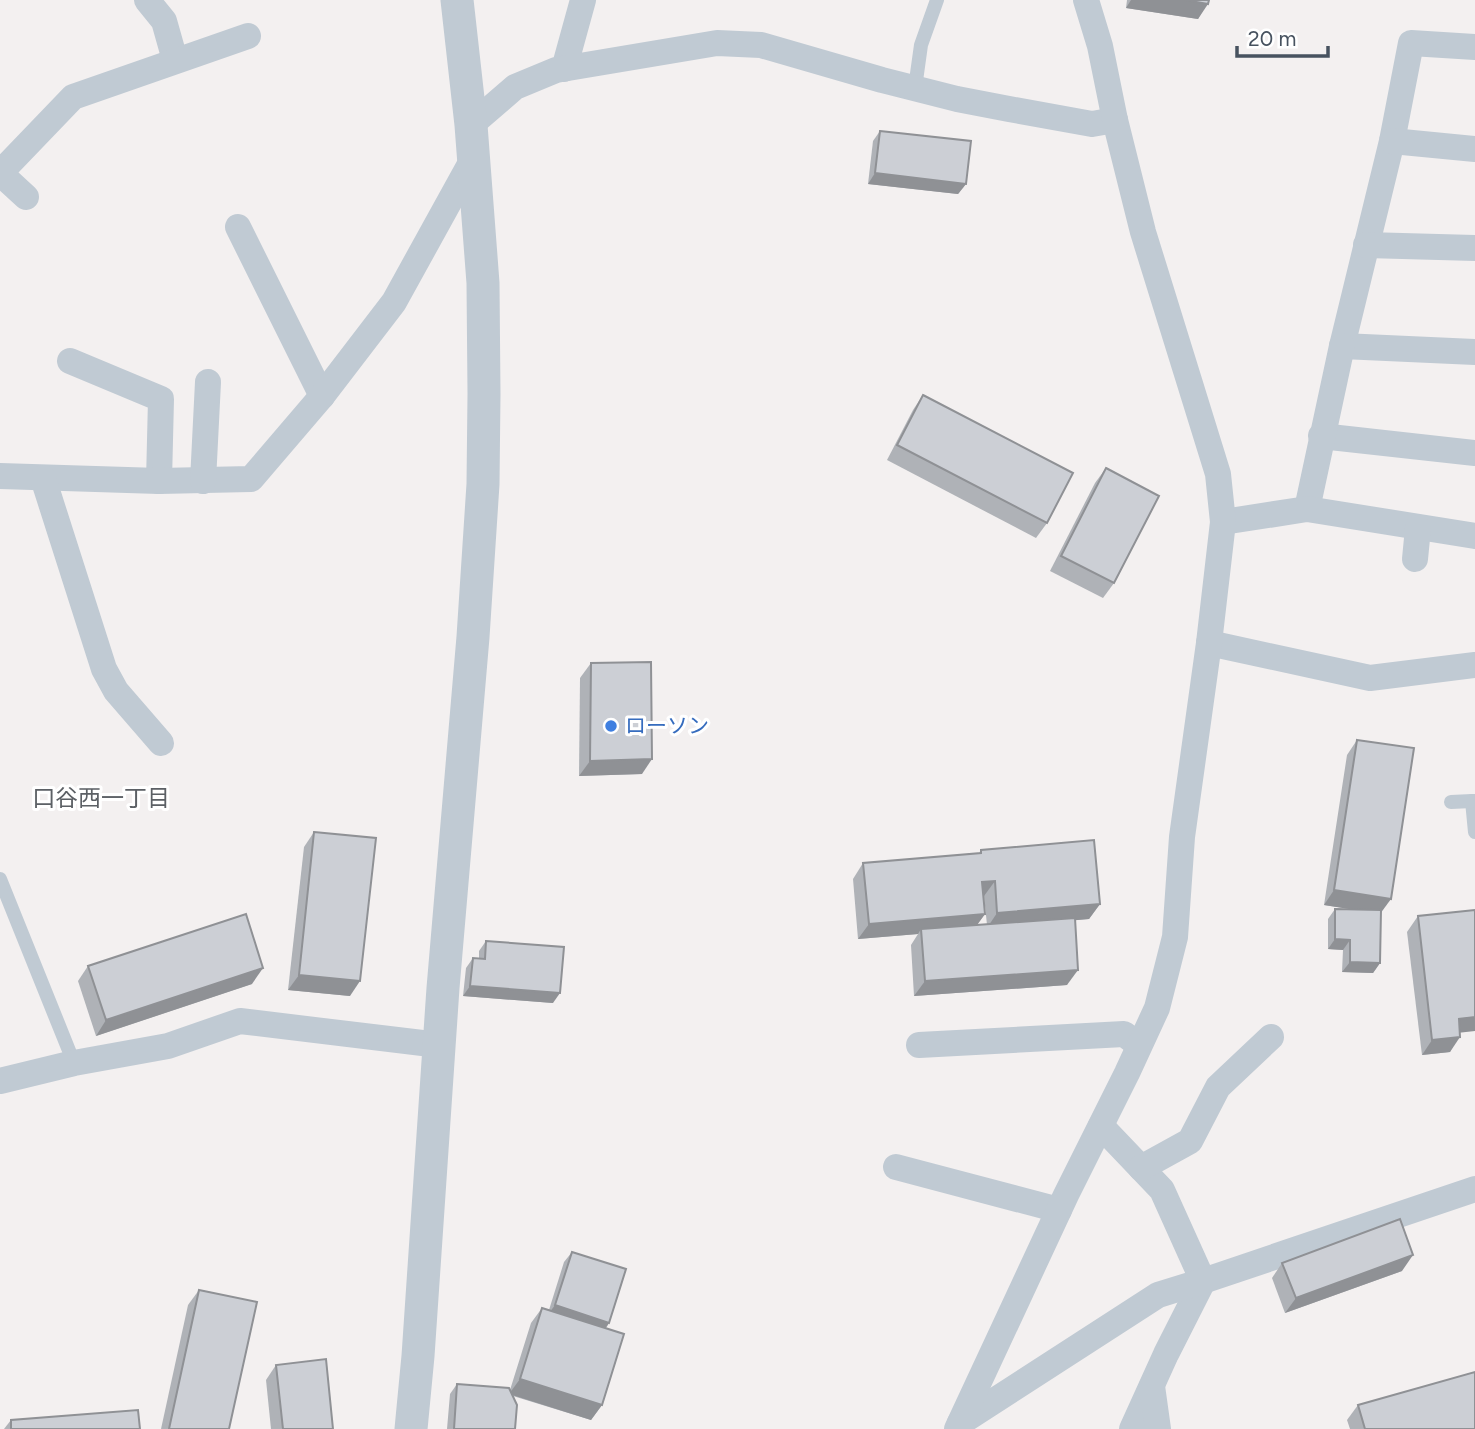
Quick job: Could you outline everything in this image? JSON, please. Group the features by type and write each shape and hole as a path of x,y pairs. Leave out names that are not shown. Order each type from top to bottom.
{"street":[{"path":"147,0 164,21 176,60"},
{"path":"411,1429 483,484 483,283 473,141 457,0"},
{"path":"564,69 583,0"},
{"path":"958,1427 1157,1009 1175,937 1182,837 1223,522 1218,474 1143,232 1100,46 1086,0"},
{"path":"26,197 0,173 73,97 248,36"},
{"path":"0,476 159,481 251,479 322,396 394,302 473,141 515,87 556,70 717,43 761,45 970,101 1092,124 1115,120"},
{"path":"1307,509 1342,345 1392,141 1411,43 1475,47"},
{"path":"1392,141 1475,149"},
{"path":"238,227 322,396"},
{"path":"1366,245 1475,248"},
{"path":"1342,345 1475,352"},
{"path":"70,361 161,399 159,481"},
{"path":"202,481 208,382"},
{"path":"1321,436 1475,453"},
{"path":"43,478 104,669 116,691 161,743"},
{"path":"1223,522 1307,509 1475,536"},
{"path":"1415,559 1418,528"},
{"path":"1209,643 1370,678 1475,665"},
{"path":"0,1081 74,1063 168,1046 240,1021 439,1045"},
{"path":"919,1045 1124,1034 1139,1045"},
{"path":"1141,1168 1190,1141 1218,1087 1271,1037"},
{"path":"1101,1126 1162,1190 1203,1281"},
{"path":"897,1167 1059,1210"},
{"path":"958,1427 1158,1294 1475,1189"},
{"path":"1132,1429 1203,1281"},
{"path":"1152,1384 1158,1429"}],"lane":[{"path":"915,88 921,46 937,0"},
{"path":"1451,802 1474,801 1475,832"},
{"path":"0,879 74,1063"}],"building":[{"path":"1185,0 1209,0 1208,4"},
{"path":"880,131 971,141 966,184 875,173"},
{"path":"923,395 1073,473 1047,523 897,445"},
{"path":"1106,468 1159,496 1114,583 1061,556"},
{"name":"ローソン","path":"651,662 652,759 590,761 591,663"},
{"path":"1357,740 1414,748 1391,899 1334,890"},
{"path":"314,832 376,838 360,981 299,975"},
{"path":"1094,840 1100,904 997,913 995,881 982,882 985,914 869,924 863,863"},
{"path":"1335,909 1381,910 1380,963 1350,962 1350,940 1335,939"},
{"path":"1475,910 1475,1017 1459,1019 1460,1037 1432,1040 1418,916"},
{"path":"246,914 263,968 106,1020 88,966"},
{"path":"1075,918 1078,970 925,981 921,929"},
{"path":"486,941 564,947 560,993 470,986 473,958 485,959"},
{"path":"1400,1219 1413,1255 1296,1298 1282,1263"},
{"path":"572,1252 626,1269 609,1323 555,1305"},
{"path":"199,1290 257,1302 229,1429 169,1429"},
{"path":"542,1308 624,1334 602,1405 520,1379"},
{"path":"326,1359 333,1429 283,1429 276,1365"},
{"path":"1475,1372 1475,1429 1365,1429 1358,1405"},
{"path":"457,1384 509,1388 517,1405 515,1429 454,1429"},
{"path":"138,1410 140,1429 11,1429 11,1420"}],"place":[{"name":"ローソン","path":"611,726"}],"district":[{"name":"口谷西一丁目","path":"101,798"}]}
